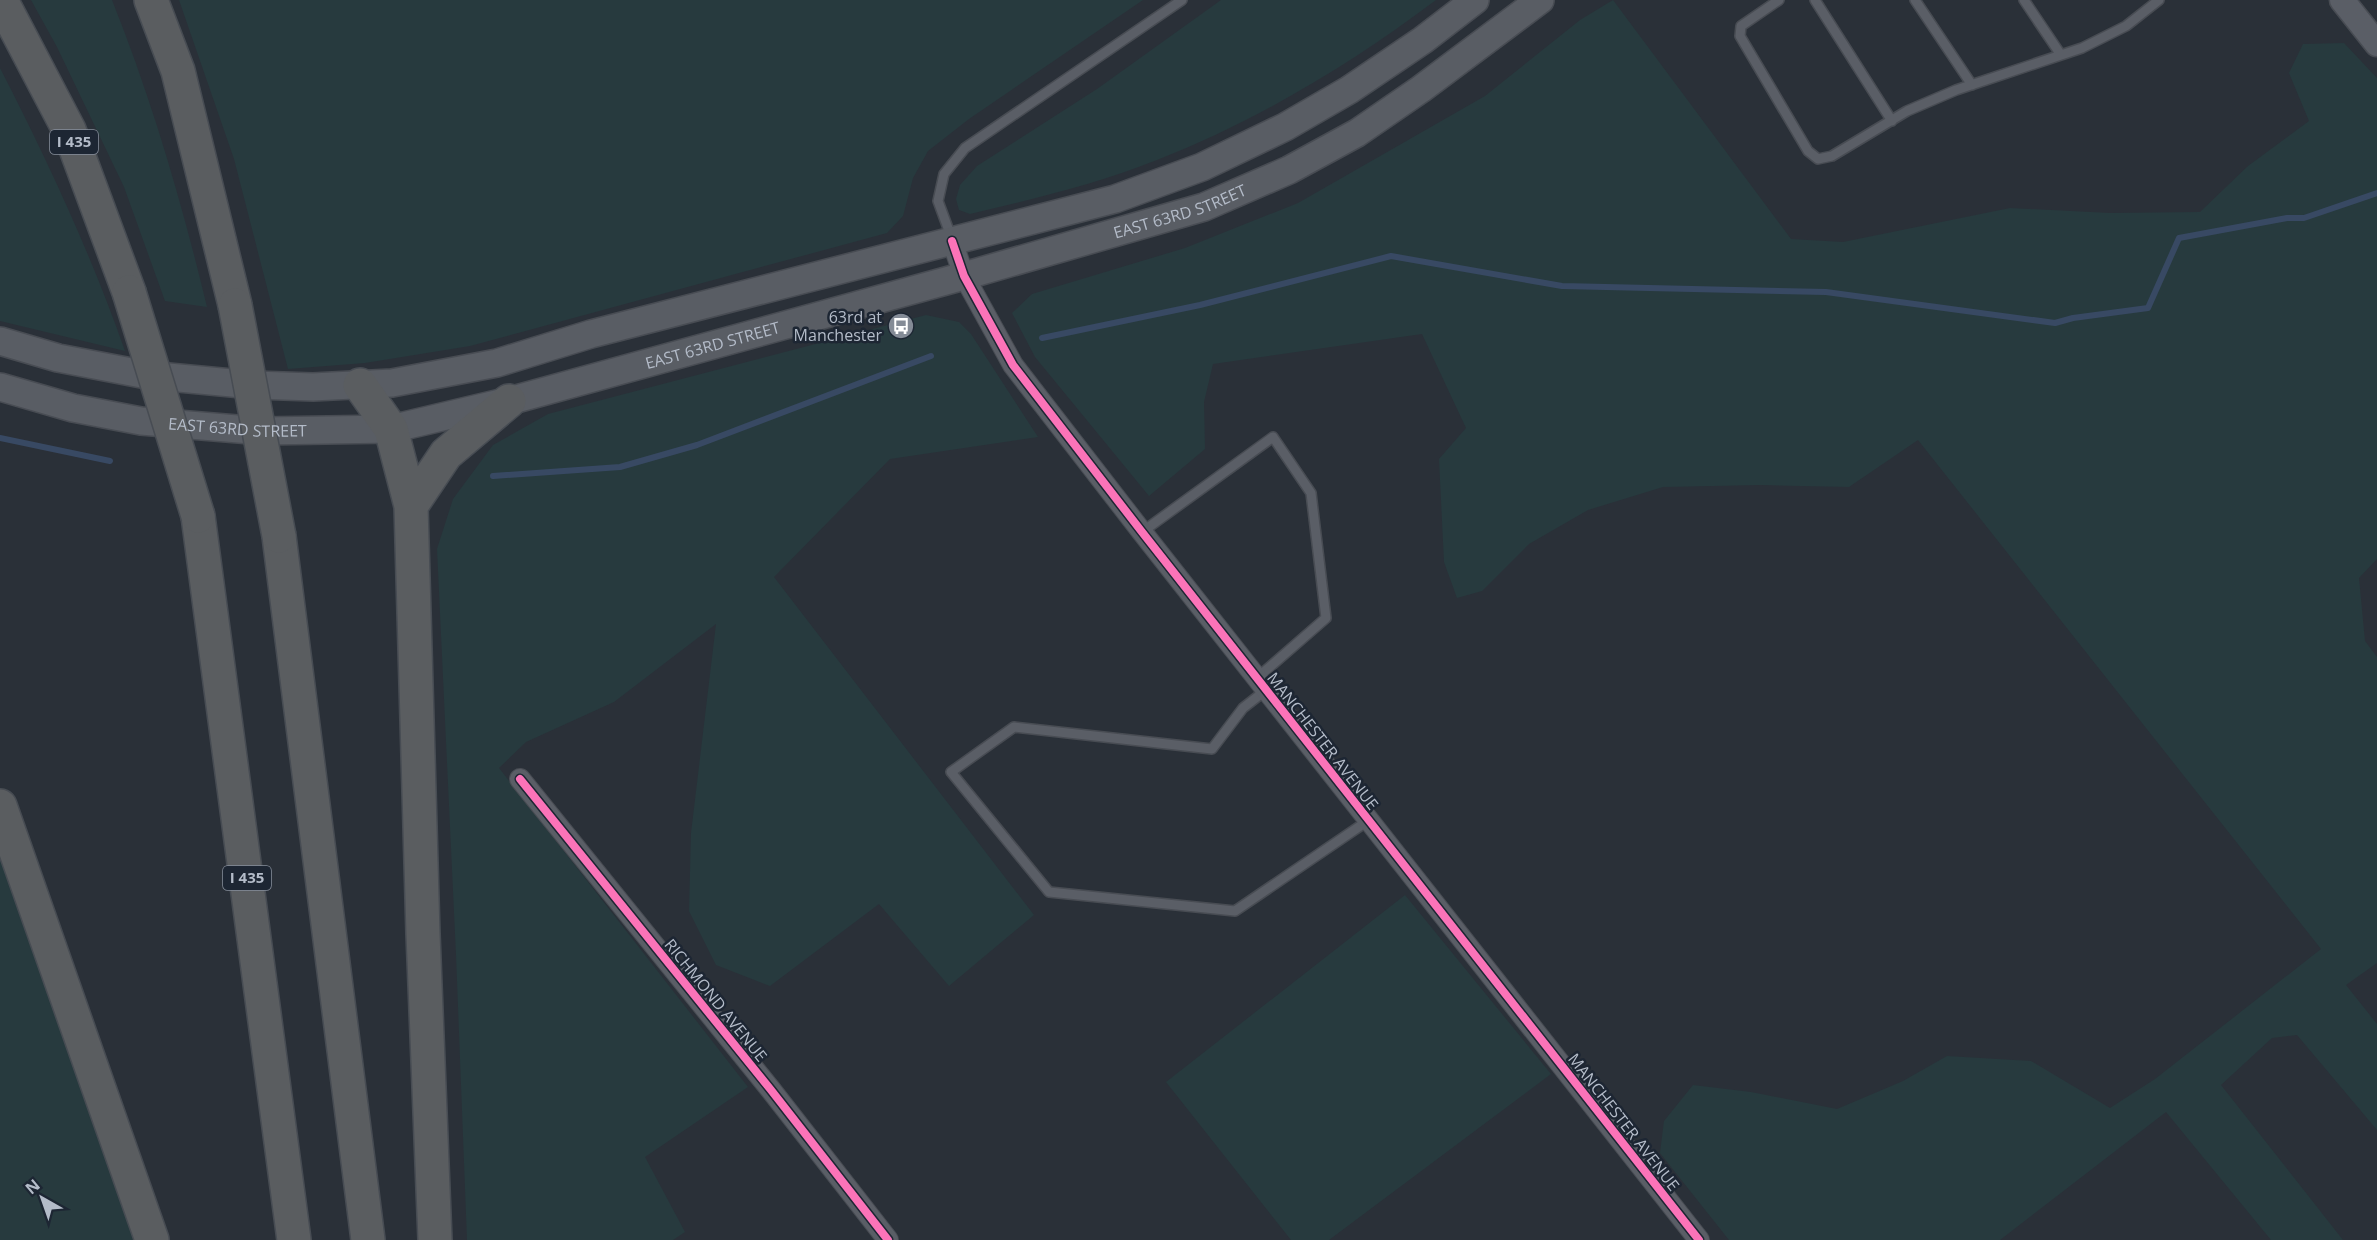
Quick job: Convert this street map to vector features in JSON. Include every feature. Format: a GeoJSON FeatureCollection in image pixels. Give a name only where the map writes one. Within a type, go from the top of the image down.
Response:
{"type":"FeatureCollection","features":[{"type":"Feature","properties":{"kind":"highway","name":"I 435"},"geometry":{"type":"LineString","coordinates":[[1,0],[69,130],[129,292],[198,516],[294,1240]]}},
{"type":"Feature","properties":{"kind":"highway"},"geometry":{"type":"LineString","coordinates":[[151,0],[178,70],[235,305],[279,536],[368,1240]]}},
{"type":"Feature","properties":{"kind":"highway"},"geometry":{"type":"LineString","coordinates":[[360,384],[392,429],[411,506],[423,934],[435,1240]]}},
{"type":"Feature","properties":{"kind":"highway"},"geometry":{"type":"LineString","coordinates":[[411,506],[446,454],[509,401]]}},
{"type":"Feature","properties":{"kind":"highway"},"geometry":{"type":"LineString","coordinates":[[0,806],[152,1240]]}},
{"type":"Feature","properties":{"kind":"main road","name":"EAST 63RD STREET"},"geometry":{"type":"LineString","coordinates":[[0,341],[58,358],[147,375],[253,385],[313,387],[392,383],[497,363],[591,334],[1115,199],[1202,167],[1285,127],[1349,90],[1423,40],[1474,0]]}},
{"type":"Feature","properties":{"kind":"main road","name":"EAST 63RD STREET"},"geometry":{"type":"LineString","coordinates":[[0,387],[73,408],[175,425],[262,431],[392,429],[509,401],[964,276],[1204,207],[1289,170],[1357,133],[1412,96],[1539,0]]}},
{"type":"Feature","properties":{"kind":"street"},"geometry":{"type":"LineString","coordinates":[[2342,0],[2377,44]]}},
{"type":"Feature","properties":{"kind":"street","name":"MANCHESTER AVENUE"},"geometry":{"type":"LineString","coordinates":[[952,241],[964,276],[1013,365],[1700,1240]]}},
{"type":"Feature","properties":{"kind":"street","name":"RICHMOND AVENUE"},"geometry":{"type":"LineString","coordinates":[[520,779],[771,1090],[888,1240]]}},
{"type":"Feature","properties":{"kind":"lane"},"geometry":{"type":"LineString","coordinates":[[952,241],[938,201],[944,174],[965,148],[1182,0]]}},
{"type":"Feature","properties":{"kind":"lane"},"geometry":{"type":"LineString","coordinates":[[1779,0],[1741,26],[1740,36],[1809,151],[1818,159],[1832,156],[1907,111],[1972,85],[2082,48],[2126,26],[2159,0]]}},
{"type":"Feature","properties":{"kind":"lane"},"geometry":{"type":"LineString","coordinates":[[1815,0],[1892,121]]}},
{"type":"Feature","properties":{"kind":"lane"},"geometry":{"type":"LineString","coordinates":[[1916,0],[1972,85]]}},
{"type":"Feature","properties":{"kind":"lane"},"geometry":{"type":"LineString","coordinates":[[2024,0],[2061,55]]}},
{"type":"Feature","properties":{"kind":"lane"},"geometry":{"type":"LineString","coordinates":[[1142,532],[1273,437],[1311,493],[1326,618],[1262,684],[1212,749],[1014,728],[951,772],[1049,892],[1235,911],[1369,820]]}},
{"type":"Feature","properties":{"kind":"green space"},"geometry":{"type":"Polygon","coordinates":[[[31,0],[112,0],[165,152],[207,307],[165,301],[124,187],[57,47],[31,0]]]}},
{"type":"Feature","properties":{"kind":"green space"},"geometry":{"type":"Polygon","coordinates":[[[179,0],[1143,0],[969,119],[928,151],[913,178],[903,216],[887,233],[470,346],[365,363],[288,369],[234,159],[179,0]]]}},
{"type":"Feature","properties":{"kind":"green space"},"geometry":{"type":"Polygon","coordinates":[[[1221,0],[1436,0],[1371,47],[1302,89],[1231,128],[1194,145],[1134,169],[1065,190],[970,214],[959,210],[956,199],[960,185],[977,166],[1097,89],[1221,0]]]}},
{"type":"Feature","properties":{"kind":"green space"},"geometry":{"type":"Polygon","coordinates":[[[1613,0],[1791,239],[1843,242],[2010,208],[2110,213],[2200,212],[2248,166],[2309,121],[2289,73],[2303,44],[2344,43],[2377,78],[2377,559],[2359,578],[2365,641],[2377,657],[2377,963],[2346,985],[2377,1024],[2377,1130],[2297,1035],[2272,1038],[2221,1085],[2343,1240],[2271,1240],[2166,1112],[2000,1240],[1729,1240],[1660,1153],[1664,1121],[1693,1085],[1751,1092],[1837,1109],[1903,1081],[1947,1056],[2031,1061],[2110,1108],[2155,1079],[2321,949],[1918,440],[1849,487],[1761,485],[1663,487],[1588,510],[1529,544],[1482,591],[1457,598],[1444,562],[1439,459],[1466,428],[1422,334],[1213,364],[1204,402],[1205,449],[1149,496],[1035,357],[1012,313],[1032,294],[1185,248],[1298,203],[1485,96],[1580,20],[1613,0]]]}},
{"type":"Feature","properties":{"kind":"green space"},"geometry":{"type":"Polygon","coordinates":[[[0,68],[67,207],[98,279],[125,351],[0,321],[0,68]]]}},
{"type":"Feature","properties":{"kind":"green space"},"geometry":{"type":"Polygon","coordinates":[[[926,315],[959,322],[971,334],[1038,437],[890,459],[774,577],[1034,915],[949,986],[879,904],[770,986],[716,965],[689,911],[691,833],[716,624],[614,702],[526,742],[499,768],[748,1087],[645,1157],[685,1232],[673,1240],[467,1240],[437,549],[453,499],[493,445],[548,414],[926,315]]]}},
{"type":"Feature","properties":{"kind":"green space"},"geometry":{"type":"Polygon","coordinates":[[[0,850],[137,1240],[0,1240],[0,850]]]}},
{"type":"Feature","properties":{"kind":"green space"},"geometry":{"type":"Polygon","coordinates":[[[1405,895],[1551,1074],[1329,1240],[1291,1240],[1166,1082],[1405,895]]]}},
{"type":"Feature","properties":{"kind":"waterway"},"geometry":{"type":"LineString","coordinates":[[1042,338],[1200,305],[1391,256],[1562,286],[1826,292],[2055,323],[2073,318],[2148,308],[2179,238],[2287,218],[2304,218],[2377,193]]}},
{"type":"Feature","properties":{"kind":"waterway"},"geometry":{"type":"LineString","coordinates":[[493,476],[620,467],[697,445],[931,356]]}},
{"type":"Feature","properties":{"kind":"waterway"},"geometry":{"type":"LineString","coordinates":[[0,438],[110,461]]}},
{"type":"Feature","properties":{"kind":"cycle path"},"geometry":{"type":"LineString","coordinates":[[952,241],[964,276],[1013,365],[1699,1240]]}},
{"type":"Feature","properties":{"kind":"cycle path"},"geometry":{"type":"LineString","coordinates":[[520,779],[771,1090],[888,1240]]}},
{"type":"Feature","properties":{"kind":"place","name":"63rd at Manchester"},"geometry":{"type":"Point","coordinates":[901,326]}}]}
